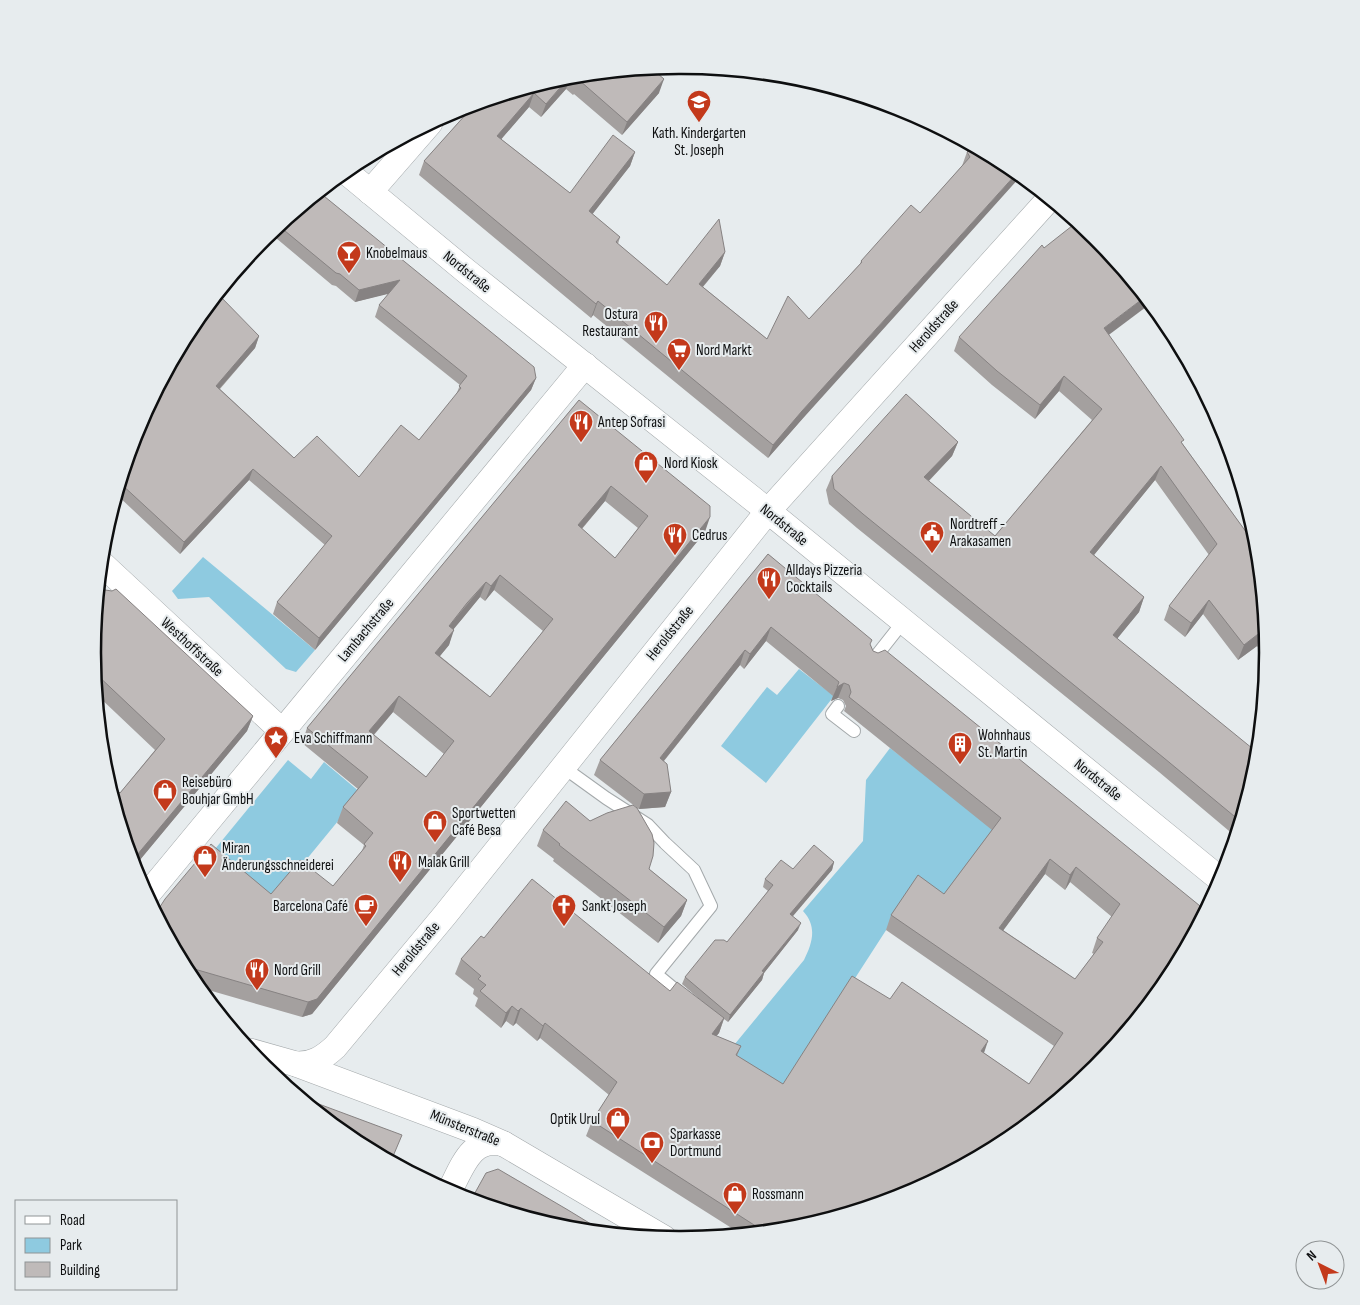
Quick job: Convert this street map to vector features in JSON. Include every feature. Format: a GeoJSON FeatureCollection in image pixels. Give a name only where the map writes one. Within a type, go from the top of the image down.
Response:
{"type":"FeatureCollection","features":[{"type":"Feature","properties":{"kind":"street"},"geometry":{"type":"LineString","coordinates":[[370,192],[419,136]]}},
{"type":"Feature","properties":{"kind":"street","name":"Nordstraße"},"geometry":{"type":"LineString","coordinates":[[351,176],[466,271],[768,511],[1215,874]]}},
{"type":"Feature","properties":{"kind":"street","name":"Heroldstraße"},"geometry":{"type":"LineString","coordinates":[[296,1064],[309,1064],[326,1056],[335,1047],[445,915],[768,511],[1045,203]]}},
{"type":"Feature","properties":{"kind":"street","name":"Lambachstraße"},"geometry":{"type":"LineString","coordinates":[[152,889],[585,365]]}},
{"type":"Feature","properties":{"kind":"street","name":"Westhoffstraße"},"geometry":{"type":"LineString","coordinates":[[107,571],[117,586],[282,731]]}},
{"type":"Feature","properties":{"kind":"street","name":"Münsterstraße"},"geometry":{"type":"LineString","coordinates":[[265,1055],[296,1064],[472,1130],[504,1144],[651,1230]]}},
{"type":"Feature","properties":{"kind":"street"},"geometry":{"type":"LineString","coordinates":[[455,1182],[475,1148],[485,1142],[494,1141],[504,1144]]}},
{"type":"Feature","properties":{"kind":"lane"},"geometry":{"type":"LineString","coordinates":[[873,660],[903,622]]}},
{"type":"Feature","properties":{"kind":"lane"},"geometry":{"type":"LineString","coordinates":[[838,706],[832,714],[854,731]]}},
{"type":"Feature","properties":{"kind":"lane"},"geometry":{"type":"LineString","coordinates":[[563,767],[648,825],[694,870],[711,906],[656,974],[698,1008]]}},
{"type":"Feature","properties":{"kind":"green space"},"geometry":{"type":"Polygon","coordinates":[[[203,557],[315,650],[296,672],[286,669],[209,597],[178,599],[172,591],[203,557]]]}},
{"type":"Feature","properties":{"kind":"green space"},"geometry":{"type":"Polygon","coordinates":[[[799,669],[834,696],[766,783],[721,746],[767,687],[777,695],[799,669]]]}},
{"type":"Feature","properties":{"kind":"green space"},"geometry":{"type":"Polygon","coordinates":[[[890,748],[997,831],[938,909],[912,890],[777,1099],[725,1056],[804,960],[810,947],[812,928],[803,911],[863,841],[866,780],[890,748]]]}},
{"type":"Feature","properties":{"kind":"green space"},"geometry":{"type":"Polygon","coordinates":[[[288,760],[311,779],[324,762],[361,793],[265,910],[206,860],[288,760]]]}},
{"type":"Feature","properties":{"kind":"building"},"geometry":{"type":"Polygon","coordinates":[[[642,75],[659,75],[664,79],[627,122],[582,83],[642,75]]]}},
{"type":"Feature","properties":{"kind":"building"},"geometry":{"type":"Polygon","coordinates":[[[561,86],[546,104],[534,93],[497,136],[570,193],[613,135],[635,152],[589,211],[620,237],[616,242],[667,285],[719,219],[725,252],[699,284],[767,339],[788,296],[809,319],[911,205],[920,213],[970,157],[967,152],[968,151],[1012,178],[773,445],[598,301],[596,304],[424,161],[465,116],[530,93],[561,86]]]}},
{"type":"Feature","properties":{"kind":"building"},"geometry":{"type":"Polygon","coordinates":[[[324,196],[534,367],[536,378],[319,638],[277,602],[332,536],[253,469],[184,542],[125,488],[145,431],[161,397],[179,363],[222,298],[259,336],[216,386],[294,458],[317,436],[359,477],[401,425],[419,440],[461,388],[459,386],[467,376],[379,305],[400,280],[359,290],[340,274],[336,273],[284,230],[324,196]]]}},
{"type":"Feature","properties":{"kind":"building"},"geometry":{"type":"Polygon","coordinates":[[[1072,226],[1115,271],[1139,300],[1104,328],[1184,440],[1181,442],[1246,532],[1254,577],[1259,634],[1244,645],[1209,600],[1191,623],[1169,606],[1217,544],[1161,466],[1090,552],[1144,597],[1113,635],[1251,747],[1235,817],[834,489],[832,476],[906,394],[958,442],[924,477],[995,536],[1102,409],[1064,376],[1040,405],[997,371],[959,337],[1042,245],[1044,248],[1072,226]]]}},
{"type":"Feature","properties":{"kind":"building"},"geometry":{"type":"Polygon","coordinates":[[[579,400],[710,506],[710,517],[317,999],[308,1002],[196,970],[160,906],[211,844],[271,894],[300,860],[333,886],[366,846],[364,844],[373,833],[343,807],[368,777],[307,728],[579,400]],[[611,486],[578,525],[615,558],[648,516],[611,486]],[[500,575],[491,586],[486,582],[467,603],[449,626],[454,630],[435,653],[490,697],[553,619],[500,575]],[[399,696],[369,731],[426,777],[454,741],[399,696]]]}},
{"type":"Feature","properties":{"kind":"building"},"geometry":{"type":"Polygon","coordinates":[[[768,554],[872,640],[870,644],[873,651],[878,653],[885,650],[1200,906],[1161,974],[1115,1034],[1062,1088],[1002,1134],[936,1172],[866,1201],[830,1212],[756,1226],[592,1121],[617,1082],[545,1023],[543,1026],[521,1008],[518,1011],[512,1006],[506,1013],[480,991],[486,985],[478,979],[481,976],[461,959],[481,936],[484,938],[532,879],[670,991],[677,982],[724,1018],[712,1034],[741,1046],[736,1055],[783,1084],[852,976],[890,999],[902,982],[988,1041],[981,1051],[1029,1084],[1063,1033],[891,915],[918,875],[944,894],[1001,818],[849,697],[851,692],[849,685],[844,683],[837,687],[839,682],[771,627],[750,654],[745,650],[660,758],[667,764],[671,792],[644,794],[600,760],[768,554]],[[1050,859],[999,928],[1075,979],[1103,942],[1097,938],[1120,904],[1076,867],[1070,875],[1050,859]]]}},
{"type":"Feature","properties":{"kind":"building"},"geometry":{"type":"Polygon","coordinates":[[[105,589],[112,591],[116,589],[253,716],[138,854],[119,792],[120,793],[165,739],[102,679],[102,615],[105,589]]]}},
{"type":"Feature","properties":{"kind":"building"},"geometry":{"type":"Polygon","coordinates":[[[566,801],[590,821],[607,813],[633,805],[637,808],[652,834],[654,843],[649,869],[687,900],[664,927],[559,845],[543,830],[566,801]]]}},
{"type":"Feature","properties":{"kind":"building"},"geometry":{"type":"Polygon","coordinates":[[[814,845],[834,862],[790,914],[801,923],[762,971],[764,972],[730,1015],[685,977],[715,940],[727,942],[773,885],[765,879],[781,860],[793,869],[814,845]]]}},
{"type":"Feature","properties":{"kind":"building"},"geometry":{"type":"Polygon","coordinates":[[[317,1103],[402,1135],[393,1155],[358,1134],[317,1103]]]}},
{"type":"Feature","properties":{"kind":"building"},"geometry":{"type":"Polygon","coordinates":[[[498,1169],[591,1224],[530,1212],[475,1193],[486,1173],[498,1169]]]}},
{"type":"Feature","properties":{"kind":"place","name":"Kath. Kindergarten St. Joseph"},"geometry":{"type":"Point","coordinates":[699,123]}},
{"type":"Feature","properties":{"kind":"place","name":"Knobelmaus"},"geometry":{"type":"Point","coordinates":[349,274]}},
{"type":"Feature","properties":{"kind":"place","name":"Ostura Restaurant"},"geometry":{"type":"Point","coordinates":[656,344]}},
{"type":"Feature","properties":{"kind":"place","name":"Nord Markt"},"geometry":{"type":"Point","coordinates":[679,371]}},
{"type":"Feature","properties":{"kind":"place","name":"Antep Sofrasi"},"geometry":{"type":"Point","coordinates":[581,443]}},
{"type":"Feature","properties":{"kind":"place","name":"Nord Kiosk"},"geometry":{"type":"Point","coordinates":[646,484]}},
{"type":"Feature","properties":{"kind":"place","name":"Nordtreff - Arakasamen"},"geometry":{"type":"Point","coordinates":[932,554]}},
{"type":"Feature","properties":{"kind":"place","name":"Cedrus"},"geometry":{"type":"Point","coordinates":[675,556]}},
{"type":"Feature","properties":{"kind":"place","name":"Alldays Pizzeria Cocktails"},"geometry":{"type":"Point","coordinates":[769,600]}},
{"type":"Feature","properties":{"kind":"place","name":"Eva Schiffmann"},"geometry":{"type":"Point","coordinates":[276,759]}},
{"type":"Feature","properties":{"kind":"place","name":"Wohnhaus St. Martin"},"geometry":{"type":"Point","coordinates":[960,765]}},
{"type":"Feature","properties":{"kind":"place","name":"Reisebüro Bouhjar GmbH"},"geometry":{"type":"Point","coordinates":[165,812]}},
{"type":"Feature","properties":{"kind":"place","name":"Sportwetten Café Besa"},"geometry":{"type":"Point","coordinates":[435,843]}},
{"type":"Feature","properties":{"kind":"place","name":"Miran Änderungsschneiderei"},"geometry":{"type":"Point","coordinates":[205,878]}},
{"type":"Feature","properties":{"kind":"place","name":"Malak Grill"},"geometry":{"type":"Point","coordinates":[400,883]}},
{"type":"Feature","properties":{"kind":"place","name":"Barcelona Café"},"geometry":{"type":"Point","coordinates":[366,927]}},
{"type":"Feature","properties":{"kind":"place","name":"Sankt Joseph"},"geometry":{"type":"Point","coordinates":[564,927]}},
{"type":"Feature","properties":{"kind":"place","name":"Nord Grill"},"geometry":{"type":"Point","coordinates":[257,991]}},
{"type":"Feature","properties":{"kind":"place","name":"Optik Urul"},"geometry":{"type":"Point","coordinates":[618,1140]}},
{"type":"Feature","properties":{"kind":"place","name":"Sparkasse Dortmund"},"geometry":{"type":"Point","coordinates":[652,1164]}},
{"type":"Feature","properties":{"kind":"place","name":"Rossmann"},"geometry":{"type":"Point","coordinates":[735,1215]}}]}
